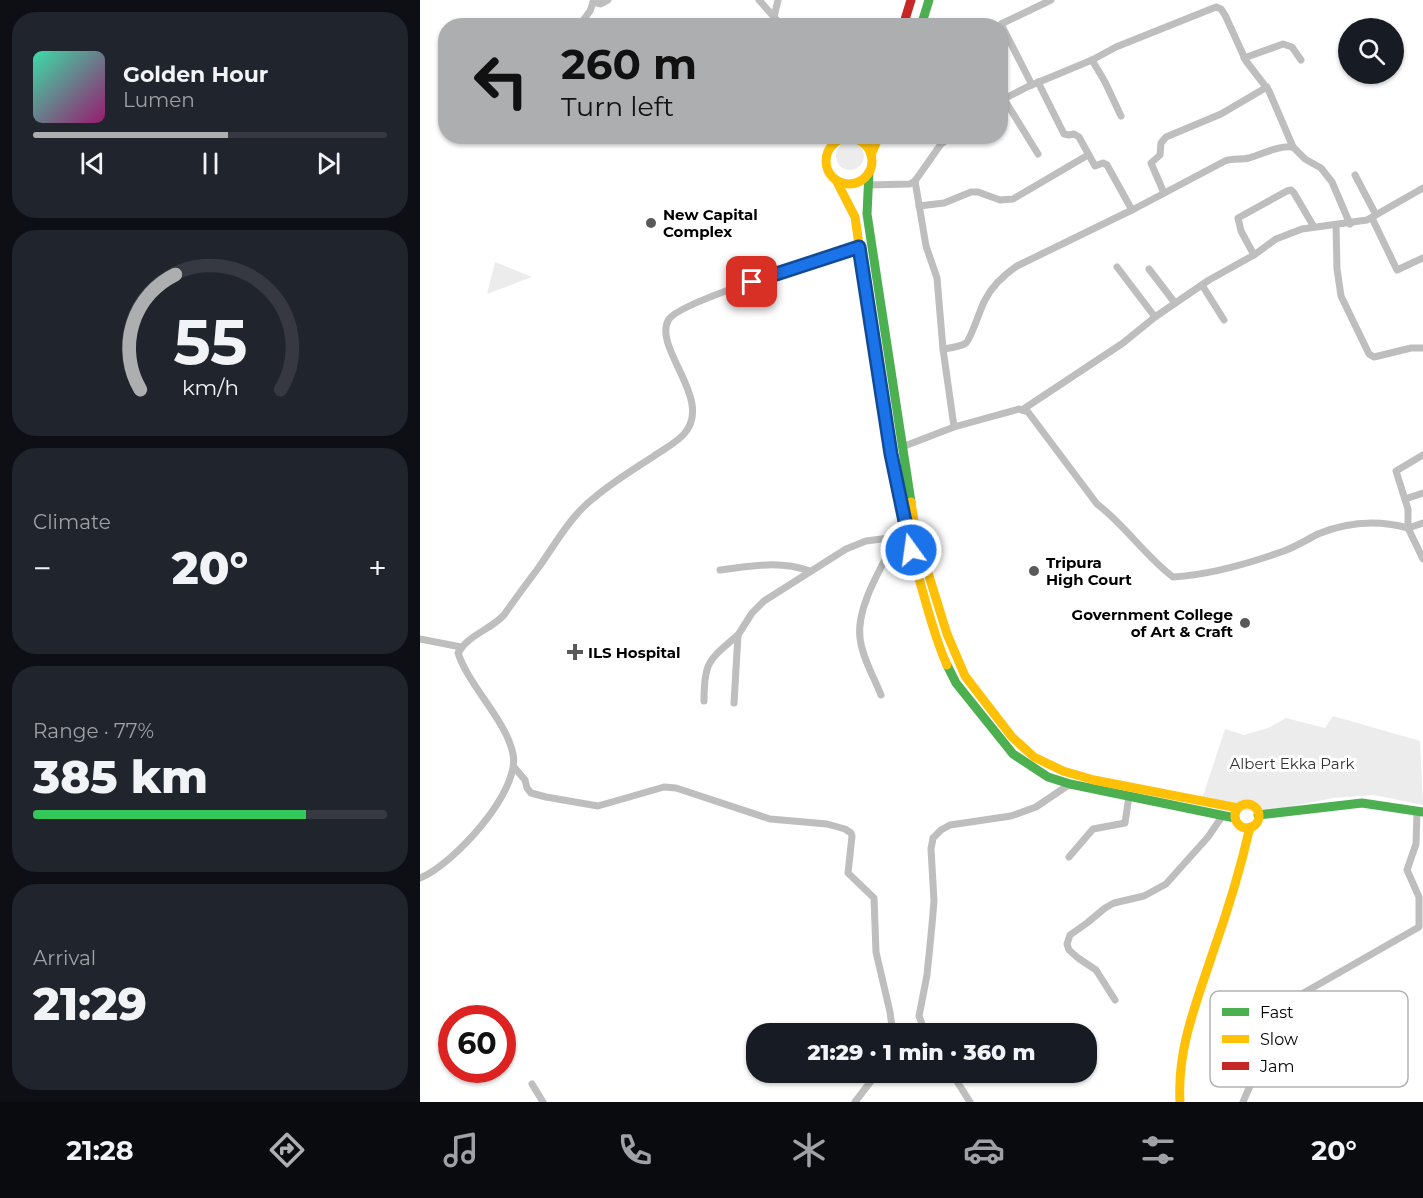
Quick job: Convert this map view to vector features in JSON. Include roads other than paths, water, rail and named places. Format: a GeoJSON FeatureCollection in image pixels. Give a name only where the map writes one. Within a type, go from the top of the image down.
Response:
{"type":"FeatureCollection","features":[{"type":"Feature","properties":{"kind":"main road"},"geometry":{"type":"LineString","coordinates":[[905,18],[911,0]]}},
{"type":"Feature","properties":{"kind":"main road"},"geometry":{"type":"LineString","coordinates":[[923,18],[929,0]]}},
{"type":"Feature","properties":{"kind":"main road"},"geometry":{"type":"LineString","coordinates":[[833,144],[826,156],[828,171],[837,182],[855,217],[902,536],[945,660],[956,683],[1013,754],[1048,777],[1223,815],[1235,818],[1239,824],[1250,827]]}},
{"type":"Feature","properties":{"kind":"main road"},"geometry":{"type":"LineString","coordinates":[[863,144],[868,148],[872,161],[869,172],[867,213],[916,534],[946,634],[965,676],[989,709],[1034,757],[1064,771],[1094,780],[1238,808],[1245,804],[1252,805],[1258,815],[1257,821],[1250,827],[1242,867],[1181,1046],[1178,1081],[1180,1102]]}},
{"type":"Feature","properties":{"kind":"main road"},"geometry":{"type":"LineString","coordinates":[[871,155],[876,144]]}},
{"type":"Feature","properties":{"kind":"main road"},"geometry":{"type":"LineString","coordinates":[[837,182],[852,184],[865,178],[869,172]]}},
{"type":"Feature","properties":{"kind":"main road"},"geometry":{"type":"LineString","coordinates":[[1258,815],[1362,803],[1420,812]]}},
{"type":"Feature","properties":{"kind":"main road"},"geometry":{"type":"LineString","coordinates":[[1235,818],[1238,808]]}},
{"type":"Feature","properties":{"kind":"street"},"geometry":{"type":"LineString","coordinates":[[585,18],[593,1],[600,4],[608,0]]}},
{"type":"Feature","properties":{"kind":"street"},"geometry":{"type":"LineString","coordinates":[[759,0],[774,17]]}},
{"type":"Feature","properties":{"kind":"street"},"geometry":{"type":"LineString","coordinates":[[774,17],[778,0]]}},
{"type":"Feature","properties":{"kind":"street"},"geometry":{"type":"LineString","coordinates":[[1008,21],[1051,0]]}},
{"type":"Feature","properties":{"kind":"street"},"geometry":{"type":"LineString","coordinates":[[1008,97],[1035,83],[1092,60],[1116,46],[1216,7],[1221,9],[1225,15],[1244,58],[1267,87],[1293,147],[1305,159],[1322,168],[1332,183],[1350,224]]}},
{"type":"Feature","properties":{"kind":"street"},"geometry":{"type":"LineString","coordinates":[[1008,36],[1064,134],[1074,134],[1079,137],[1095,166],[1103,163],[1107,165],[1132,210]]}},
{"type":"Feature","properties":{"kind":"street"},"geometry":{"type":"LineString","coordinates":[[1244,58],[1283,44],[1292,46],[1301,60]]}},
{"type":"Feature","properties":{"kind":"street"},"geometry":{"type":"LineString","coordinates":[[1092,60],[1120,116]]}},
{"type":"Feature","properties":{"kind":"street"},"geometry":{"type":"LineString","coordinates":[[1164,193],[1151,163],[1160,155],[1161,143],[1166,137],[1221,114],[1267,87]]}},
{"type":"Feature","properties":{"kind":"street"},"geometry":{"type":"LineString","coordinates":[[1008,109],[1038,154]]}},
{"type":"Feature","properties":{"kind":"street"},"geometry":{"type":"LineString","coordinates":[[868,185],[910,184],[915,181],[941,144]]}},
{"type":"Feature","properties":{"kind":"street"},"geometry":{"type":"LineString","coordinates":[[943,349],[966,343],[971,337],[985,298],[1003,276],[1017,266],[1132,210],[1225,161],[1235,158],[1246,159],[1285,147],[1293,147]]}},
{"type":"Feature","properties":{"kind":"street"},"geometry":{"type":"LineString","coordinates":[[919,206],[944,203],[971,192],[978,192],[1000,200],[1013,199],[1088,156]]}},
{"type":"Feature","properties":{"kind":"street"},"geometry":{"type":"LineString","coordinates":[[1355,175],[1397,270],[1423,258]]}},
{"type":"Feature","properties":{"kind":"street"},"geometry":{"type":"LineString","coordinates":[[915,181],[926,246],[937,278],[943,349],[954,427]]}},
{"type":"Feature","properties":{"kind":"street"},"geometry":{"type":"LineString","coordinates":[[1022,410],[1123,343],[1175,303],[1276,240],[1302,229],[1350,224],[1374,217],[1423,188]]}},
{"type":"Feature","properties":{"kind":"street"},"geometry":{"type":"LineString","coordinates":[[1254,255],[1241,231],[1238,218],[1287,191],[1292,190],[1314,227]]}},
{"type":"Feature","properties":{"kind":"street"},"geometry":{"type":"LineString","coordinates":[[1336,225],[1337,269],[1341,296],[1369,354],[1374,357],[1411,348],[1423,348]]}},
{"type":"Feature","properties":{"kind":"street"},"geometry":{"type":"LineString","coordinates":[[420,878],[448,861],[478,830],[497,806],[514,767],[513,753],[503,730],[463,667],[458,653],[461,647],[471,638],[498,622],[578,512],[616,480],[675,442],[691,423],[692,400],[670,349],[666,329],[668,320],[675,312],[709,297],[859,247]]}},
{"type":"Feature","properties":{"kind":"street"},"geometry":{"type":"LineString","coordinates":[[1117,267],[1155,317]]}},
{"type":"Feature","properties":{"kind":"street"},"geometry":{"type":"LineString","coordinates":[[1149,269],[1175,303]]}},
{"type":"Feature","properties":{"kind":"street"},"geometry":{"type":"LineString","coordinates":[[1202,285],[1224,320]]}},
{"type":"Feature","properties":{"kind":"street"},"geometry":{"type":"LineString","coordinates":[[902,447],[954,427],[1019,409],[1028,412],[1097,504],[1110,514],[1155,563],[1173,577],[1213,571],[1282,552],[1320,533],[1343,526],[1382,523],[1408,528],[1423,523]]}},
{"type":"Feature","properties":{"kind":"street"},"geometry":{"type":"LineString","coordinates":[[1423,455],[1396,471],[1409,515],[1408,528],[1423,558]]}},
{"type":"Feature","properties":{"kind":"street"},"geometry":{"type":"LineString","coordinates":[[1405,499],[1423,493]]}},
{"type":"Feature","properties":{"kind":"street"},"geometry":{"type":"LineString","coordinates":[[704,701],[704,674],[707,666],[738,634],[752,613],[764,601],[846,549],[866,541],[902,536]]}},
{"type":"Feature","properties":{"kind":"street"},"geometry":{"type":"LineString","coordinates":[[881,695],[862,649],[859,636],[860,625],[870,591],[902,536]]}},
{"type":"Feature","properties":{"kind":"street"},"geometry":{"type":"LineString","coordinates":[[720,570],[780,563],[810,571]]}},
{"type":"Feature","properties":{"kind":"street"},"geometry":{"type":"LineString","coordinates":[[734,703],[738,634]]}},
{"type":"Feature","properties":{"kind":"street"},"geometry":{"type":"LineString","coordinates":[[420,639],[461,647]]}},
{"type":"Feature","properties":{"kind":"street"},"geometry":{"type":"LineString","coordinates":[[514,767],[525,780],[531,793],[546,797],[598,806],[670,787],[770,819],[827,824],[851,833],[848,873],[874,898],[876,952],[892,1023]]}},
{"type":"Feature","properties":{"kind":"street"},"geometry":{"type":"LineString","coordinates":[[922,1023],[919,1016],[927,975],[934,900],[931,849],[933,838],[950,825],[1011,816],[1036,807],[1070,783]]}},
{"type":"Feature","properties":{"kind":"street"},"geometry":{"type":"LineString","coordinates":[[1070,857],[1093,829],[1125,823],[1129,796]]}},
{"type":"Feature","properties":{"kind":"street"},"geometry":{"type":"LineString","coordinates":[[1307,991],[1419,927],[1419,897],[1407,870],[1416,844],[1420,812]]}},
{"type":"Feature","properties":{"kind":"street"},"geometry":{"type":"LineString","coordinates":[[1115,1000],[1096,970],[1069,950],[1067,944],[1070,935],[1104,908],[1114,903],[1144,896],[1166,884],[1208,837],[1223,815]]}},
{"type":"Feature","properties":{"kind":"street"},"geometry":{"type":"LineString","coordinates":[[855,1102],[870,1083]]}},
{"type":"Feature","properties":{"kind":"street"},"geometry":{"type":"LineString","coordinates":[[958,1083],[970,1102]]}},
{"type":"Feature","properties":{"kind":"street"},"geometry":{"type":"LineString","coordinates":[[532,1084],[543,1102]]}},
{"type":"Feature","properties":{"kind":"street"},"geometry":{"type":"LineString","coordinates":[[1243,1102],[1250,1087]]}},
{"type":"Feature","properties":{"kind":"place","name":"New Capital Complex"},"geometry":{"type":"Point","coordinates":[651,223]}},
{"type":"Feature","properties":{"kind":"place","name":"Tripura High Court"},"geometry":{"type":"Point","coordinates":[1034,571]}},
{"type":"Feature","properties":{"kind":"place","name":"Government College of Art & Craft"},"geometry":{"type":"Point","coordinates":[1245,623]}},
{"type":"Feature","properties":{"kind":"place","name":"ILS Hospital"},"geometry":{"type":"Point","coordinates":[575,652]}},
{"type":"Feature","properties":{"kind":"park label","name":"Albert Ekka Park"},"geometry":{"type":"Point","coordinates":[1292,763]}}]}
